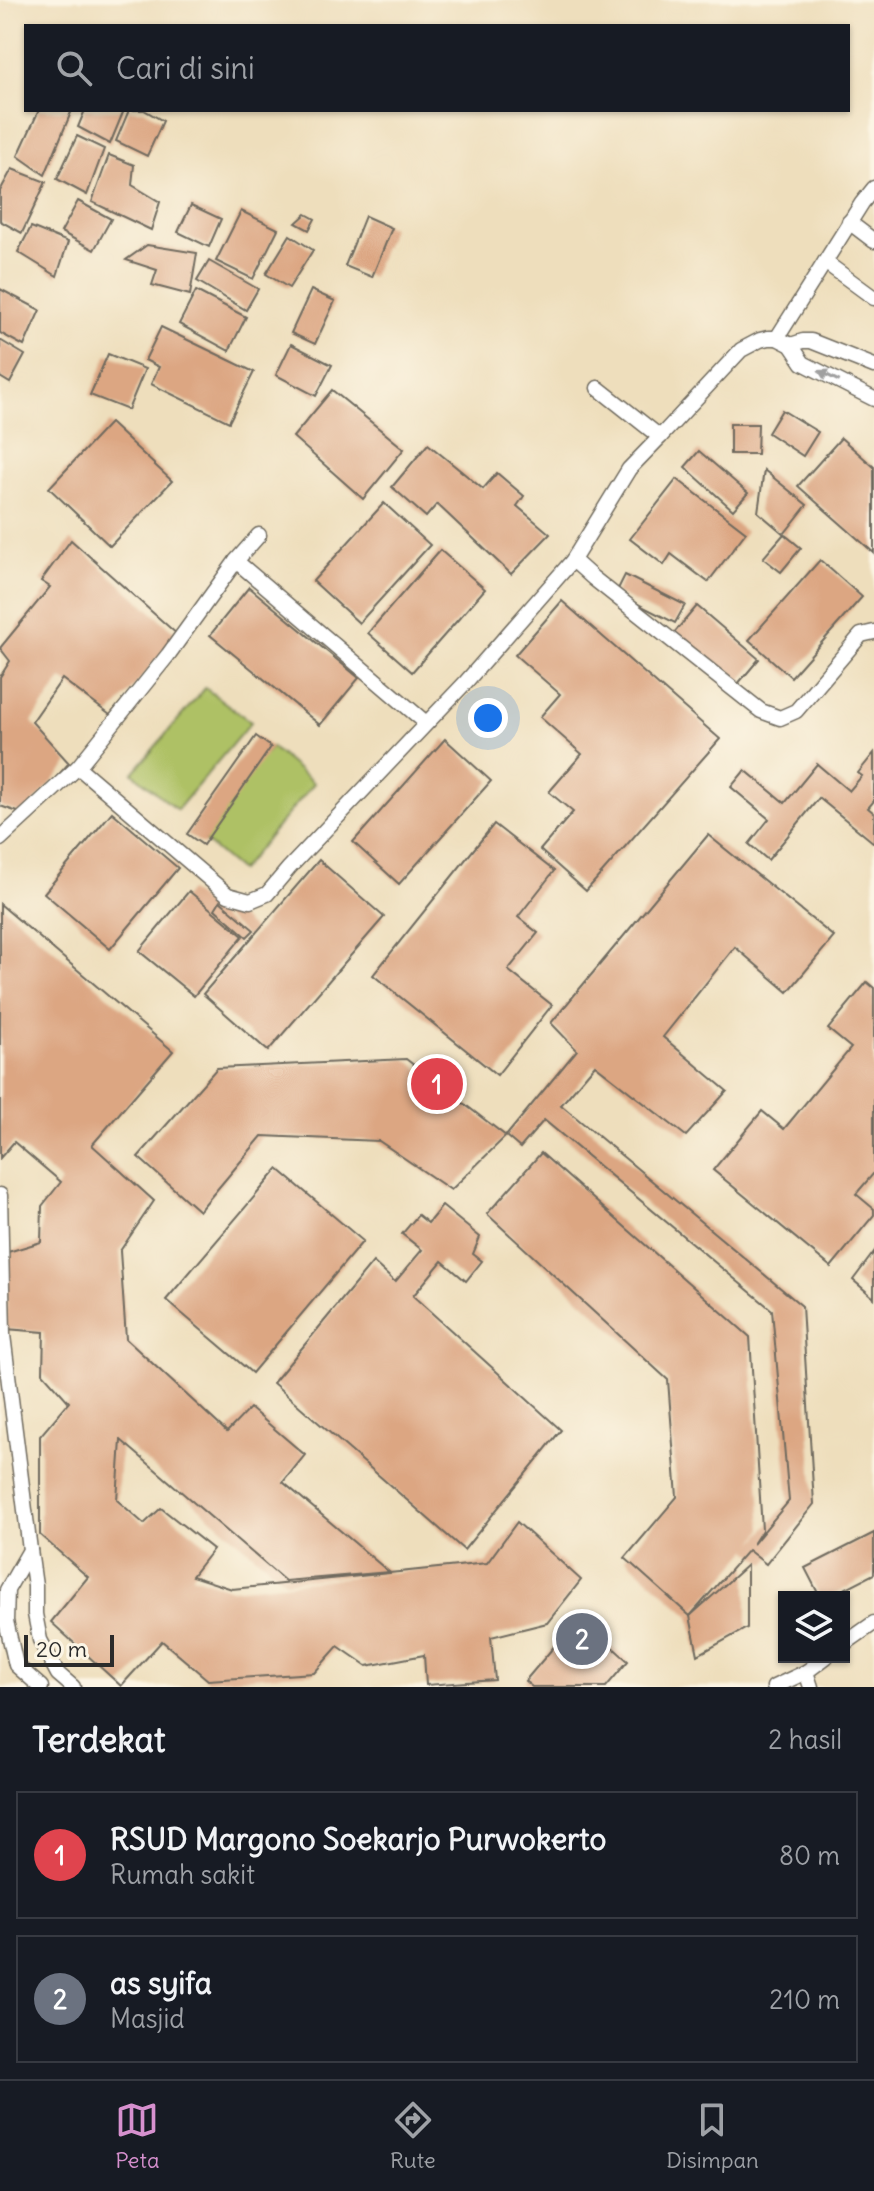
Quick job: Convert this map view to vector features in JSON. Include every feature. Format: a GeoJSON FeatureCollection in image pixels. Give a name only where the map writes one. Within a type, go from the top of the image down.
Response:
{"type":"FeatureCollection","features":[{"type":"Feature","properties":{"kind":"lane"},"geometry":{"type":"LineString","coordinates":[[784,342],[825,262],[874,188]]}},
{"type":"Feature","properties":{"kind":"lane"},"geometry":{"type":"LineString","coordinates":[[849,222],[874,241]]}},
{"type":"Feature","properties":{"kind":"lane"},"geometry":{"type":"LineString","coordinates":[[825,262],[874,298]]}},
{"type":"Feature","properties":{"kind":"lane"},"geometry":{"type":"LineString","coordinates":[[78,767],[228,895],[250,901],[267,894],[465,683],[573,560],[629,469],[741,350],[760,340],[811,341],[874,366]]}},
{"type":"Feature","properties":{"kind":"lane"},"geometry":{"type":"LineString","coordinates":[[784,342],[803,363],[874,399]]}},
{"type":"Feature","properties":{"kind":"lane"},"geometry":{"type":"LineString","coordinates":[[598,388],[660,437]]}},
{"type":"Feature","properties":{"kind":"lane"},"geometry":{"type":"LineString","coordinates":[[0,839],[78,767],[259,535]]}},
{"type":"Feature","properties":{"kind":"lane"},"geometry":{"type":"LineString","coordinates":[[573,560],[761,711],[780,718],[796,711],[861,635],[874,632]]}},
{"type":"Feature","properties":{"kind":"lane"},"geometry":{"type":"LineString","coordinates":[[236,561],[426,723]]}},
{"type":"Feature","properties":{"kind":"lane"},"geometry":{"type":"LineString","coordinates":[[0,1195],[3,1335],[36,1589],[35,1614],[40,1640],[58,1674],[73,1687]]}},
{"type":"Feature","properties":{"kind":"lane"},"geometry":{"type":"LineString","coordinates":[[30,1550],[3,1590],[16,1665],[41,1687]]}},
{"type":"Feature","properties":{"kind":"lane"},"geometry":{"type":"LineString","coordinates":[[3,1590],[36,1589]]}},
{"type":"Feature","properties":{"kind":"lane"},"geometry":{"type":"LineString","coordinates":[[850,1640],[874,1623]]}},
{"type":"Feature","properties":{"kind":"lane"},"geometry":{"type":"LineString","coordinates":[[774,1687],[818,1663]]}},
{"type":"Feature","properties":{"kind":"lane"},"geometry":{"type":"LineString","coordinates":[[806,1672],[811,1687]]}},
{"type":"Feature","properties":{"kind":"green space"},"geometry":{"type":"Polygon","coordinates":[[[205,688],[251,722],[177,810],[133,773],[205,688]]]}},
{"type":"Feature","properties":{"kind":"green space"},"geometry":{"type":"Polygon","coordinates":[[[271,747],[314,783],[240,871],[196,834],[271,747]]]}},
{"type":"Feature","properties":{"kind":"building"},"geometry":{"type":"Polygon","coordinates":[[[38,112],[71,112],[45,175],[18,156],[38,112]]]}},
{"type":"Feature","properties":{"kind":"building"},"geometry":{"type":"Polygon","coordinates":[[[84,112],[123,112],[110,144],[78,127],[84,112]]]}},
{"type":"Feature","properties":{"kind":"building"},"geometry":{"type":"Polygon","coordinates":[[[128,112],[147,112],[163,121],[147,156],[116,141],[128,112]]]}},
{"type":"Feature","properties":{"kind":"building"},"geometry":{"type":"Polygon","coordinates":[[[77,136],[104,149],[87,195],[57,179],[77,136]]]}},
{"type":"Feature","properties":{"kind":"building"},"geometry":{"type":"Polygon","coordinates":[[[109,155],[134,165],[132,185],[160,202],[151,230],[92,202],[109,155]]]}},
{"type":"Feature","properties":{"kind":"building"},"geometry":{"type":"Polygon","coordinates":[[[12,169],[46,182],[22,233],[0,221],[0,191],[12,169]]]}},
{"type":"Feature","properties":{"kind":"building"},"geometry":{"type":"Polygon","coordinates":[[[78,201],[111,219],[94,250],[61,232],[78,201]]]}},
{"type":"Feature","properties":{"kind":"building"},"geometry":{"type":"Polygon","coordinates":[[[191,205],[221,219],[209,247],[178,232],[191,205]]]}},
{"type":"Feature","properties":{"kind":"building"},"geometry":{"type":"Polygon","coordinates":[[[241,211],[278,229],[253,279],[216,261],[241,211]]]}},
{"type":"Feature","properties":{"kind":"building"},"geometry":{"type":"Polygon","coordinates":[[[306,214],[315,219],[309,230],[296,223],[306,214]]]}},
{"type":"Feature","properties":{"kind":"building"},"geometry":{"type":"Polygon","coordinates":[[[365,216],[392,228],[372,277],[345,266],[365,216]]]}},
{"type":"Feature","properties":{"kind":"building"},"geometry":{"type":"Polygon","coordinates":[[[31,227],[68,242],[57,276],[18,252],[31,227]]]}},
{"type":"Feature","properties":{"kind":"building"},"geometry":{"type":"Polygon","coordinates":[[[290,235],[313,250],[289,288],[266,274],[290,235]]]}},
{"type":"Feature","properties":{"kind":"building"},"geometry":{"type":"Polygon","coordinates":[[[147,245],[197,253],[190,295],[152,285],[157,270],[126,260],[147,245]]]}},
{"type":"Feature","properties":{"kind":"building"},"geometry":{"type":"Polygon","coordinates":[[[209,261],[258,289],[246,310],[197,281],[209,261]]]}},
{"type":"Feature","properties":{"kind":"building"},"geometry":{"type":"Polygon","coordinates":[[[0,289],[40,310],[24,346],[0,333],[0,289]]]}},
{"type":"Feature","properties":{"kind":"building"},"geometry":{"type":"Polygon","coordinates":[[[311,290],[335,301],[315,344],[291,333],[311,290]]]}},
{"type":"Feature","properties":{"kind":"building"},"geometry":{"type":"Polygon","coordinates":[[[196,291],[246,317],[229,351],[179,324],[196,291]]]}},
{"type":"Feature","properties":{"kind":"building"},"geometry":{"type":"Polygon","coordinates":[[[161,327],[254,372],[229,422],[151,384],[159,367],[145,360],[161,327]]]}},
{"type":"Feature","properties":{"kind":"building"},"geometry":{"type":"Polygon","coordinates":[[[0,340],[25,355],[10,383],[0,377],[0,340]]]}},
{"type":"Feature","properties":{"kind":"building"},"geometry":{"type":"Polygon","coordinates":[[[291,344],[332,365],[316,396],[276,375],[291,344]]]}},
{"type":"Feature","properties":{"kind":"building"},"geometry":{"type":"Polygon","coordinates":[[[108,354],[145,369],[128,410],[90,395],[108,354]]]}},
{"type":"Feature","properties":{"kind":"building"},"geometry":{"type":"Polygon","coordinates":[[[332,390],[404,449],[363,499],[293,437],[332,390]]]}},
{"type":"Feature","properties":{"kind":"building"},"geometry":{"type":"Polygon","coordinates":[[[782,410],[818,432],[803,456],[768,433],[782,410]]]}},
{"type":"Feature","properties":{"kind":"building"},"geometry":{"type":"Polygon","coordinates":[[[110,423],[172,481],[110,546],[49,488],[110,423]]]}},
{"type":"Feature","properties":{"kind":"building"},"geometry":{"type":"Polygon","coordinates":[[[730,424],[758,424],[757,454],[730,454],[730,424]]]}},
{"type":"Feature","properties":{"kind":"building"},"geometry":{"type":"Polygon","coordinates":[[[841,438],[874,467],[874,553],[798,486],[841,438]]]}},
{"type":"Feature","properties":{"kind":"building"},"geometry":{"type":"Polygon","coordinates":[[[428,444],[483,489],[497,473],[524,496],[517,506],[550,534],[511,574],[437,504],[426,517],[392,487],[428,444]]]}},
{"type":"Feature","properties":{"kind":"building"},"geometry":{"type":"Polygon","coordinates":[[[699,451],[748,493],[733,510],[685,467],[699,451]]]}},
{"type":"Feature","properties":{"kind":"building"},"geometry":{"type":"Polygon","coordinates":[[[764,470],[807,505],[784,534],[758,512],[764,470]]]}},
{"type":"Feature","properties":{"kind":"building"},"geometry":{"type":"Polygon","coordinates":[[[677,479],[746,532],[708,582],[671,554],[664,565],[630,539],[677,479]]]}},
{"type":"Feature","properties":{"kind":"building"},"geometry":{"type":"Polygon","coordinates":[[[384,503],[430,545],[359,623],[313,581],[384,503]]]}},
{"type":"Feature","properties":{"kind":"building"},"geometry":{"type":"Polygon","coordinates":[[[784,534],[801,548],[781,572],[763,558],[784,534]]]}},
{"type":"Feature","properties":{"kind":"building"},"geometry":{"type":"Polygon","coordinates":[[[71,540],[178,635],[110,715],[62,679],[32,722],[69,763],[24,814],[0,806],[0,677],[10,661],[0,648],[50,587],[41,581],[71,540]]]}},
{"type":"Feature","properties":{"kind":"building"},"geometry":{"type":"Polygon","coordinates":[[[440,550],[485,589],[412,672],[368,633],[440,550]]]}},
{"type":"Feature","properties":{"kind":"building"},"geometry":{"type":"Polygon","coordinates":[[[820,560],[862,597],[791,677],[749,640],[820,560]]]}},
{"type":"Feature","properties":{"kind":"building"},"geometry":{"type":"Polygon","coordinates":[[[625,575],[685,605],[675,623],[616,593],[625,575]]]}},
{"type":"Feature","properties":{"kind":"building"},"geometry":{"type":"Polygon","coordinates":[[[249,587],[359,678],[320,725],[210,635],[249,587]]]}},
{"type":"Feature","properties":{"kind":"building"},"geometry":{"type":"Polygon","coordinates":[[[562,601],[720,739],[586,891],[540,850],[573,812],[549,792],[582,754],[540,717],[560,694],[515,655],[562,601]]]}},
{"type":"Feature","properties":{"kind":"building"},"geometry":{"type":"Polygon","coordinates":[[[697,606],[759,659],[737,685],[674,633],[697,606]]]}},
{"type":"Feature","properties":{"kind":"building"},"geometry":{"type":"Polygon","coordinates":[[[256,736],[271,747],[203,845],[187,834],[256,736]]]}},
{"type":"Feature","properties":{"kind":"building"},"geometry":{"type":"Polygon","coordinates":[[[445,739],[491,781],[399,884],[353,842],[445,739]]]}},
{"type":"Feature","properties":{"kind":"building"},"geometry":{"type":"Polygon","coordinates":[[[874,753],[874,801],[868,808],[874,813],[874,843],[819,798],[768,860],[749,844],[769,819],[731,787],[745,770],[785,803],[817,764],[849,791],[862,776],[858,773],[874,753]]]}},
{"type":"Feature","properties":{"kind":"building"},"geometry":{"type":"Polygon","coordinates":[[[112,812],[178,868],[110,949],[44,893],[112,812]]]}},
{"type":"Feature","properties":{"kind":"building"},"geometry":{"type":"Polygon","coordinates":[[[494,824],[554,871],[518,917],[538,933],[508,970],[552,1005],[497,1075],[373,975],[494,824]]]}},
{"type":"Feature","properties":{"kind":"building"},"geometry":{"type":"Polygon","coordinates":[[[708,835],[834,937],[788,992],[735,947],[663,1037],[727,1091],[686,1136],[595,1065],[561,1105],[802,1306],[814,1504],[766,1564],[748,1550],[690,1616],[625,1558],[677,1497],[668,1380],[487,1214],[541,1153],[750,1337],[762,1530],[753,1544],[789,1501],[772,1310],[544,1120],[520,1148],[506,1136],[577,1050],[551,1023],[708,835]]]}},
{"type":"Feature","properties":{"kind":"building"},"geometry":{"type":"Polygon","coordinates":[[[319,860],[384,917],[268,1051],[203,994],[319,860]]]}},
{"type":"Feature","properties":{"kind":"building"},"geometry":{"type":"Polygon","coordinates":[[[189,891],[243,936],[194,996],[139,951],[189,891]]]}},
{"type":"Feature","properties":{"kind":"building"},"geometry":{"type":"Polygon","coordinates":[[[220,901],[254,930],[247,937],[215,909],[220,901]]]}},
{"type":"Feature","properties":{"kind":"building"},"geometry":{"type":"Polygon","coordinates":[[[0,904],[173,1051],[92,1145],[154,1201],[120,1251],[126,1339],[227,1432],[250,1408],[305,1455],[283,1482],[389,1572],[285,1581],[121,1440],[117,1500],[144,1524],[161,1508],[213,1549],[192,1576],[232,1589],[487,1563],[517,1522],[581,1580],[547,1623],[491,1637],[495,1680],[426,1685],[424,1655],[367,1666],[338,1646],[314,1673],[208,1680],[162,1641],[121,1686],[51,1622],[88,1577],[40,1535],[40,1436],[69,1402],[43,1373],[44,1332],[6,1329],[8,1252],[41,1242],[42,1206],[61,1182],[14,1142],[0,1158],[0,904]]]}},
{"type":"Feature","properties":{"kind":"building"},"geometry":{"type":"Polygon","coordinates":[[[867,982],[874,988],[874,1173],[856,1194],[874,1209],[874,1215],[831,1267],[713,1170],[762,1111],[784,1129],[851,1048],[828,1029],[867,982]]]}},
{"type":"Feature","properties":{"kind":"building"},"geometry":{"type":"Polygon","coordinates":[[[406,1059],[506,1136],[451,1190],[379,1141],[262,1136],[199,1211],[138,1157],[217,1068],[406,1059]]]}},
{"type":"Feature","properties":{"kind":"building"},"geometry":{"type":"Polygon","coordinates":[[[278,1169],[363,1241],[252,1373],[166,1300],[278,1169]]]}},
{"type":"Feature","properties":{"kind":"building"},"geometry":{"type":"Polygon","coordinates":[[[442,1206],[480,1237],[473,1254],[482,1261],[466,1281],[442,1261],[413,1296],[561,1430],[464,1550],[273,1383],[373,1262],[395,1282],[422,1250],[402,1234],[418,1215],[428,1223],[442,1206]]]}},
{"type":"Feature","properties":{"kind":"building"},"geometry":{"type":"Polygon","coordinates":[[[874,1252],[874,1298],[853,1280],[874,1252]]]}},
{"type":"Feature","properties":{"kind":"building"},"geometry":{"type":"Polygon","coordinates":[[[874,1533],[874,1574],[841,1591],[817,1591],[805,1568],[874,1533]]]}},
{"type":"Feature","properties":{"kind":"building"},"geometry":{"type":"Polygon","coordinates":[[[747,1565],[747,1628],[698,1655],[690,1616],[747,1565]]]}},
{"type":"Feature","properties":{"kind":"building"},"geometry":{"type":"Polygon","coordinates":[[[579,1617],[628,1661],[606,1687],[532,1687],[525,1681],[579,1617]]]}},
{"type":"Feature","properties":{"kind":"place","name":"RSUD Margono Soekarjo Purwokerto"},"geometry":{"type":"Point","coordinates":[437,1084]}},
{"type":"Feature","properties":{"kind":"place","name":"as syifa"},"geometry":{"type":"Point","coordinates":[582,1639]}}]}
